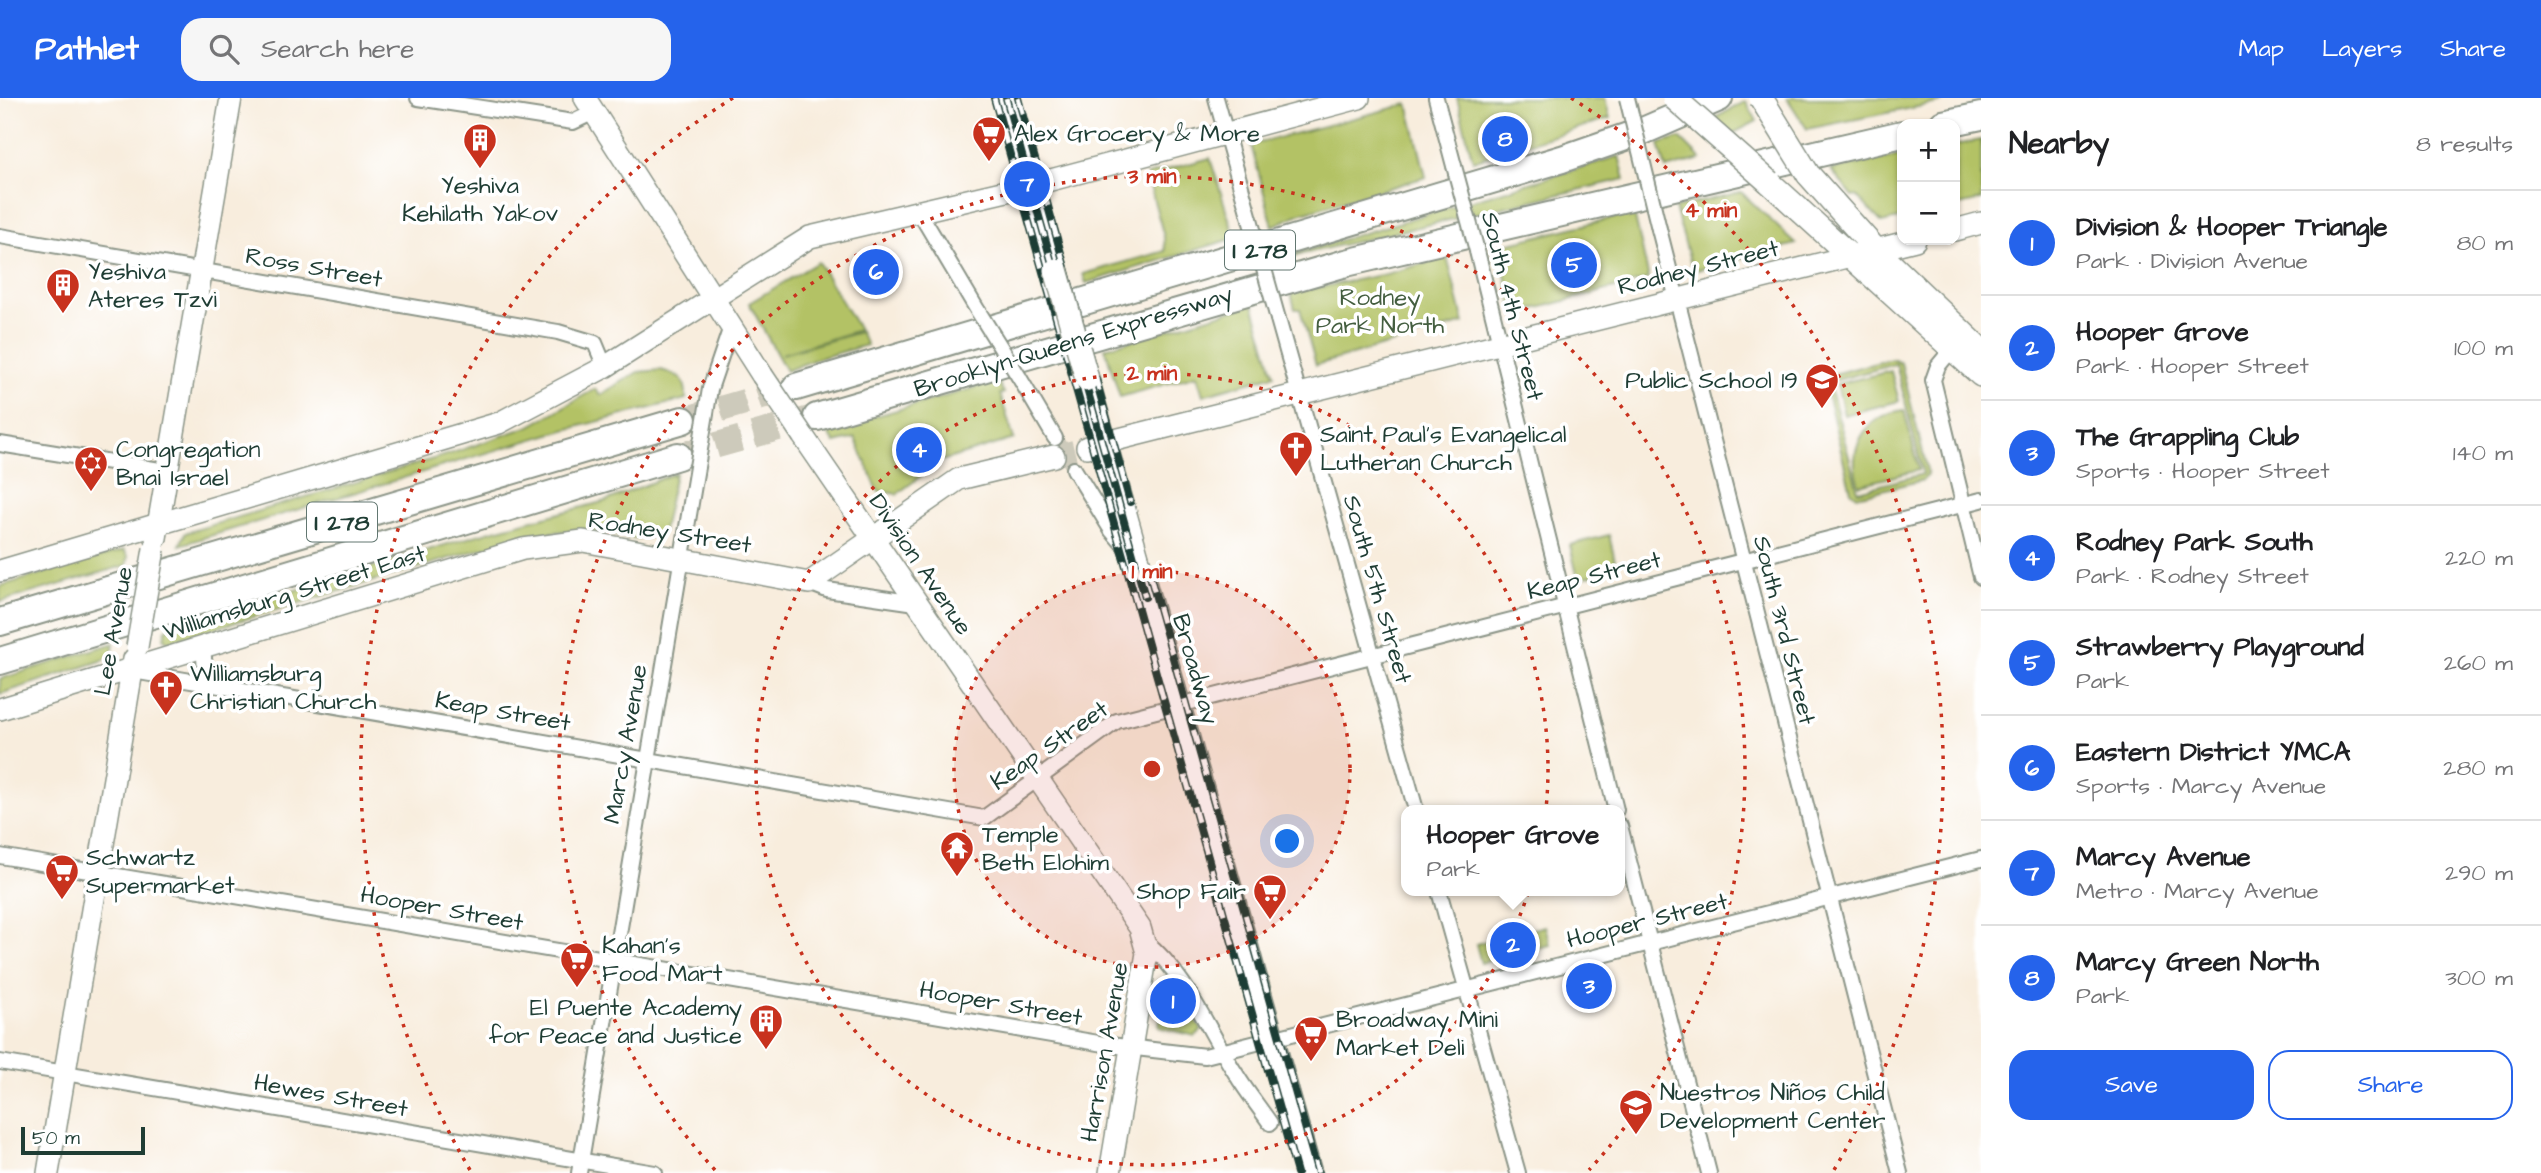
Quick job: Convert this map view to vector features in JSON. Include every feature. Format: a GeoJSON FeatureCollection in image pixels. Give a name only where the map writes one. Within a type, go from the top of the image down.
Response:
{"type":"FeatureCollection","features":[{"type":"Feature","properties":{"kind":"highway","name":"Brooklyn-Queens Expressway"},"geometry":{"type":"LineString","coordinates":[[796,387],[1562,159],[1643,131],[1719,98]]}},
{"type":"Feature","properties":{"kind":"highway"},"geometry":{"type":"LineString","coordinates":[[1960,120],[1981,116]]}},
{"type":"Feature","properties":{"kind":"highway"},"geometry":{"type":"LineString","coordinates":[[1960,125],[1981,123]]}},
{"type":"Feature","properties":{"kind":"highway","name":"Brooklyn-Queens Expressway"},"geometry":{"type":"LineString","coordinates":[[810,427],[1346,263],[1897,135]]}},
{"type":"Feature","properties":{"kind":"highway","name":"I 278"},"geometry":{"type":"LineString","coordinates":[[0,622],[683,421]]}},
{"type":"Feature","properties":{"kind":"highway","name":"I 278"},"geometry":{"type":"LineString","coordinates":[[0,661],[687,462]]}},
{"type":"Feature","properties":{"kind":"main road","name":"Lee Avenue"},"geometry":{"type":"LineString","coordinates":[[48,1173],[231,98]]}},
{"type":"Feature","properties":{"kind":"main road","name":"Broadway"},"geometry":{"type":"LineString","coordinates":[[1007,98],[1087,379],[1096,445],[1138,562],[1310,1173]]}},
{"type":"Feature","properties":{"kind":"main road"},"geometry":{"type":"LineString","coordinates":[[0,571],[499,423],[605,367],[810,237],[1032,185],[1359,98]]}},
{"type":"Feature","properties":{"kind":"main road"},"geometry":{"type":"LineString","coordinates":[[1674,98],[1850,255],[1966,344]]}},
{"type":"Feature","properties":{"kind":"main road"},"geometry":{"type":"LineString","coordinates":[[1761,98],[1808,174],[1966,344],[1981,375]]}},
{"type":"Feature","properties":{"kind":"main road","name":"Division Avenue"},"geometry":{"type":"LineString","coordinates":[[589,105],[762,375],[810,427],[873,540],[1140,928],[1145,941]]}},
{"type":"Feature","properties":{"kind":"main road"},"geometry":{"type":"LineString","coordinates":[[1960,229],[1981,223]]}},
{"type":"Feature","properties":{"kind":"main road","name":"Rodney Street"},"geometry":{"type":"LineString","coordinates":[[1096,445],[1897,244]]}},
{"type":"Feature","properties":{"kind":"main road"},"geometry":{"type":"LineString","coordinates":[[809,583],[959,479],[1055,447]]}},
{"type":"Feature","properties":{"kind":"main road","name":"Rodney Street"},"geometry":{"type":"LineString","coordinates":[[523,549],[583,541],[809,583]]}},
{"type":"Feature","properties":{"kind":"main road","name":"Williamsburg Street East"},"geometry":{"type":"LineString","coordinates":[[0,709],[132,671],[203,645],[523,549]]}},
{"type":"Feature","properties":{"kind":"main road","name":"Harrison Avenue"},"geometry":{"type":"LineString","coordinates":[[1110,1173],[1147,953],[1145,941]]}},
{"type":"Feature","properties":{"kind":"street"},"geometry":{"type":"LineString","coordinates":[[418,98],[573,122],[589,105]]}},
{"type":"Feature","properties":{"kind":"street","name":"South 5th Street"},"geometry":{"type":"LineString","coordinates":[[1216,98],[1415,805]]}},
{"type":"Feature","properties":{"kind":"street","name":"South 4th Street"},"geometry":{"type":"LineString","coordinates":[[1436,98],[1477,251],[1563,606],[1615,805]]}},
{"type":"Feature","properties":{"kind":"street","name":"South 3rd Street"},"geometry":{"type":"LineString","coordinates":[[1627,98],[1900,1173]]}},
{"type":"Feature","properties":{"kind":"street"},"geometry":{"type":"LineString","coordinates":[[918,210],[1019,377],[1055,447]]}},
{"type":"Feature","properties":{"kind":"street","name":"Ross Street"},"geometry":{"type":"LineString","coordinates":[[0,236],[558,332],[596,343],[605,367]]}},
{"type":"Feature","properties":{"kind":"street","name":"Marcy Avenue"},"geometry":{"type":"LineString","coordinates":[[580,1167],[683,559],[687,462],[731,327]]}},
{"type":"Feature","properties":{"kind":"street"},"geometry":{"type":"LineString","coordinates":[[1966,344],[1938,366],[1933,380],[1981,577]]}},
{"type":"Feature","properties":{"kind":"street"},"geometry":{"type":"LineString","coordinates":[[0,444],[166,471]]}},
{"type":"Feature","properties":{"kind":"street"},"geometry":{"type":"LineString","coordinates":[[1074,469],[1112,531],[1138,562]]}},
{"type":"Feature","properties":{"kind":"street","name":"Keap Street"},"geometry":{"type":"LineString","coordinates":[[132,671],[984,818],[1117,721],[1981,500]]}},
{"type":"Feature","properties":{"kind":"street","name":"Rodney Street"},"geometry":{"type":"LineString","coordinates":[[809,583],[827,590],[916,603]]}},
{"type":"Feature","properties":{"kind":"street"},"geometry":{"type":"LineString","coordinates":[[203,645],[206,683]]}},
{"type":"Feature","properties":{"kind":"street"},"geometry":{"type":"LineString","coordinates":[[1625,846],[1709,1173]]}},
{"type":"Feature","properties":{"kind":"street","name":"Hooper Street"},"geometry":{"type":"LineString","coordinates":[[0,856],[1132,1048],[1205,1056],[1981,859]]}},
{"type":"Feature","properties":{"kind":"street"},"geometry":{"type":"LineString","coordinates":[[1440,896],[1518,1173]]}},
{"type":"Feature","properties":{"kind":"street","name":"Division Avenue"},"geometry":{"type":"LineString","coordinates":[[1145,941],[1165,957],[1223,1052]]}},
{"type":"Feature","properties":{"kind":"street"},"geometry":{"type":"LineString","coordinates":[[1223,1052],[1270,1123]]}},
{"type":"Feature","properties":{"kind":"street","name":"Hewes Street"},"geometry":{"type":"LineString","coordinates":[[0,1062],[580,1167],[655,1173]]}},
{"type":"Feature","properties":{"kind":"green space"},"geometry":{"type":"Polygon","coordinates":[[[1457,98],[1605,98],[1610,118],[1473,161],[1457,98]]]}},
{"type":"Feature","properties":{"kind":"green space"},"geometry":{"type":"Polygon","coordinates":[[[1787,98],[1939,98],[1942,102],[1807,129],[1787,98]]]}},
{"type":"Feature","properties":{"kind":"green space"},"geometry":{"type":"Polygon","coordinates":[[[1746,101],[1757,121],[1730,135],[1713,119],[1746,101]]]}},
{"type":"Feature","properties":{"kind":"green space"},"geometry":{"type":"Polygon","coordinates":[[[1408,104],[1426,177],[1299,214],[1273,226],[1251,145],[1408,104]]]}},
{"type":"Feature","properties":{"kind":"green space"},"geometry":{"type":"Polygon","coordinates":[[[1680,138],[1701,159],[1666,169],[1659,144],[1680,138]]]}},
{"type":"Feature","properties":{"kind":"green space"},"geometry":{"type":"Polygon","coordinates":[[[1981,140],[1981,200],[1960,205],[1960,182],[1960,144],[1981,140]]]}},
{"type":"Feature","properties":{"kind":"green space"},"geometry":{"type":"Polygon","coordinates":[[[1619,156],[1625,179],[1268,262],[1619,156]]]}},
{"type":"Feature","properties":{"kind":"green space"},"geometry":{"type":"Polygon","coordinates":[[[1897,156],[1897,219],[1882,223],[1857,196],[1853,197],[1831,170],[1897,156]]]}},
{"type":"Feature","properties":{"kind":"green space"},"geometry":{"type":"Polygon","coordinates":[[[1210,158],[1235,238],[1086,283],[1083,274],[1165,251],[1164,237],[1147,175],[1210,158]]]}},
{"type":"Feature","properties":{"kind":"green space"},"geometry":{"type":"Polygon","coordinates":[[[1741,192],[1796,244],[1693,271],[1675,208],[1741,192]]]}},
{"type":"Feature","properties":{"kind":"green space"},"geometry":{"type":"Polygon","coordinates":[[[1634,213],[1649,279],[1515,314],[1501,259],[1496,260],[1493,247],[1634,213]]]}},
{"type":"Feature","properties":{"kind":"green space","name":"Rodney Park North"},"geometry":{"type":"Polygon","coordinates":[[[1447,257],[1464,323],[1316,365],[1300,309],[1295,309],[1291,293],[1386,274],[1447,257]]]}},
{"type":"Feature","properties":{"kind":"green space"},"geometry":{"type":"Polygon","coordinates":[[[818,262],[859,330],[782,354],[860,332],[867,345],[816,359],[786,371],[749,303],[818,262]]]}},
{"type":"Feature","properties":{"kind":"green space"},"geometry":{"type":"Polygon","coordinates":[[[1253,304],[1274,375],[1203,395],[1197,375],[1120,397],[1105,348],[1253,304]]]}},
{"type":"Feature","properties":{"kind":"green space"},"geometry":{"type":"Polygon","coordinates":[[[1892,359],[1901,363],[1928,474],[1923,480],[1857,496],[1851,491],[1824,381],[1829,375],[1892,359]],[[1896,364],[1829,382],[1858,491],[1923,474],[1896,364]]]}},
{"type":"Feature","properties":{"kind":"green space"},"geometry":{"type":"Polygon","coordinates":[[[661,370],[681,379],[686,399],[553,433],[180,545],[185,533],[450,454],[530,426],[595,389],[600,395],[638,372],[661,370]]]}},
{"type":"Feature","properties":{"kind":"green space"},"geometry":{"type":"Polygon","coordinates":[[[1891,371],[1899,401],[1844,415],[1837,384],[1891,371]]]}},
{"type":"Feature","properties":{"kind":"green space"},"geometry":{"type":"Polygon","coordinates":[[[996,378],[1004,393],[1000,394],[1014,439],[941,461],[897,494],[878,491],[855,438],[835,443],[826,430],[971,389],[996,378]]]}},
{"type":"Feature","properties":{"kind":"green space"},"geometry":{"type":"Polygon","coordinates":[[[1904,410],[1919,470],[1859,485],[1855,459],[1862,436],[1869,426],[1879,419],[1904,410]]]}},
{"type":"Feature","properties":{"kind":"green space"},"geometry":{"type":"Polygon","coordinates":[[[675,473],[663,531],[654,536],[635,538],[587,530],[531,534],[169,642],[164,639],[166,629],[491,531],[606,501],[675,473]]]}},
{"type":"Feature","properties":{"kind":"green space"},"geometry":{"type":"Polygon","coordinates":[[[1609,535],[1617,569],[1578,579],[1570,545],[1609,535]]]}},
{"type":"Feature","properties":{"kind":"green space"},"geometry":{"type":"Polygon","coordinates":[[[124,550],[128,556],[127,565],[0,602],[0,586],[124,550]]]}},
{"type":"Feature","properties":{"kind":"green space"},"geometry":{"type":"Polygon","coordinates":[[[114,643],[112,655],[104,660],[0,694],[0,679],[114,643]]]}},
{"type":"Feature","properties":{"kind":"green space"},"geometry":{"type":"Polygon","coordinates":[[[1545,926],[1550,945],[1481,963],[1476,944],[1545,926]]]}},
{"type":"Feature","properties":{"kind":"green space"},"geometry":{"type":"Polygon","coordinates":[[[1166,976],[1202,1030],[1195,1036],[1159,1027],[1166,976]]]}},
{"type":"Feature","properties":{"kind":"tunnel"},"geometry":{"type":"LineString","coordinates":[[683,420],[796,387]]}},
{"type":"Feature","properties":{"kind":"tunnel"},"geometry":{"type":"LineString","coordinates":[[678,456],[817,417]]}},
{"type":"Feature","properties":{"kind":"tunnel"},"geometry":{"type":"LineString","coordinates":[[1055,438],[1074,469]]}},
{"type":"Feature","properties":{"kind":"tunnel"},"geometry":{"type":"LineString","coordinates":[[1054,456],[1087,447]]}},
{"type":"Feature","properties":{"kind":"railway"},"geometry":{"type":"LineString","coordinates":[[994,98],[1297,1173]]}},
{"type":"Feature","properties":{"kind":"railway"},"geometry":{"type":"LineString","coordinates":[[1006,98],[1145,597]]}},
{"type":"Feature","properties":{"kind":"railway"},"geometry":{"type":"LineString","coordinates":[[1018,98],[1130,502]]}},
{"type":"Feature","properties":{"kind":"railway"},"geometry":{"type":"LineString","coordinates":[[1150,576],[1318,1173]]}},
{"type":"Feature","properties":{"kind":"place","name":"Marcy Green North"},"geometry":{"type":"Point","coordinates":[1505,139]}},
{"type":"Feature","properties":{"kind":"place","name":"Alex Grocery & More"},"geometry":{"type":"Point","coordinates":[989,163]}},
{"type":"Feature","properties":{"kind":"place","name":"Yeshiva Kehilath Yakov"},"geometry":{"type":"Point","coordinates":[480,170]}},
{"type":"Feature","properties":{"kind":"place","name":"Marcy Avenue"},"geometry":{"type":"Point","coordinates":[1027,184]}},
{"type":"Feature","properties":{"kind":"place","name":"Strawberry Playground"},"geometry":{"type":"Point","coordinates":[1574,265]}},
{"type":"Feature","properties":{"kind":"place","name":"Eastern District YMCA"},"geometry":{"type":"Point","coordinates":[876,272]}},
{"type":"Feature","properties":{"kind":"place","name":"Yeshiva Ateres Tzvi"},"geometry":{"type":"Point","coordinates":[63,315]}},
{"type":"Feature","properties":{"kind":"place","name":"Public School 19"},"geometry":{"type":"Point","coordinates":[1822,410]}},
{"type":"Feature","properties":{"kind":"place","name":"Rodney Park South"},"geometry":{"type":"Point","coordinates":[919,450]}},
{"type":"Feature","properties":{"kind":"place","name":"Saint Paul's Evangelical Lutheran Church"},"geometry":{"type":"Point","coordinates":[1296,478]}},
{"type":"Feature","properties":{"kind":"place","name":"Congregation Bnai Israel"},"geometry":{"type":"Point","coordinates":[91,493]}},
{"type":"Feature","properties":{"kind":"place","name":"Williamsburg Christian Church"},"geometry":{"type":"Point","coordinates":[166,717]}},
{"type":"Feature","properties":{"kind":"place","name":"Temple Beth Elohim"},"geometry":{"type":"Point","coordinates":[957,878]}},
{"type":"Feature","properties":{"kind":"place","name":"Schwartz Supermarket"},"geometry":{"type":"Point","coordinates":[62,901]}},
{"type":"Feature","properties":{"kind":"place","name":"Shop Fair"},"geometry":{"type":"Point","coordinates":[1270,921]}},
{"type":"Feature","properties":{"kind":"place","name":"Hooper Grove"},"geometry":{"type":"Point","coordinates":[1513,945]}},
{"type":"Feature","properties":{"kind":"place","name":"The Grappling Club"},"geometry":{"type":"Point","coordinates":[1589,986]}},
{"type":"Feature","properties":{"kind":"place","name":"Kahan's Food Mart"},"geometry":{"type":"Point","coordinates":[577,989]}},
{"type":"Feature","properties":{"kind":"place","name":"Division & Hooper Triangle"},"geometry":{"type":"Point","coordinates":[1173,1001]}},
{"type":"Feature","properties":{"kind":"place","name":"El Puente Academy for Peace and Justice"},"geometry":{"type":"Point","coordinates":[766,1051]}},
{"type":"Feature","properties":{"kind":"place","name":"Broadway Mini Market Deli"},"geometry":{"type":"Point","coordinates":[1311,1063]}},
{"type":"Feature","properties":{"kind":"place","name":"Nuestros Niños Child Development Center"},"geometry":{"type":"Point","coordinates":[1636,1136]}}]}
